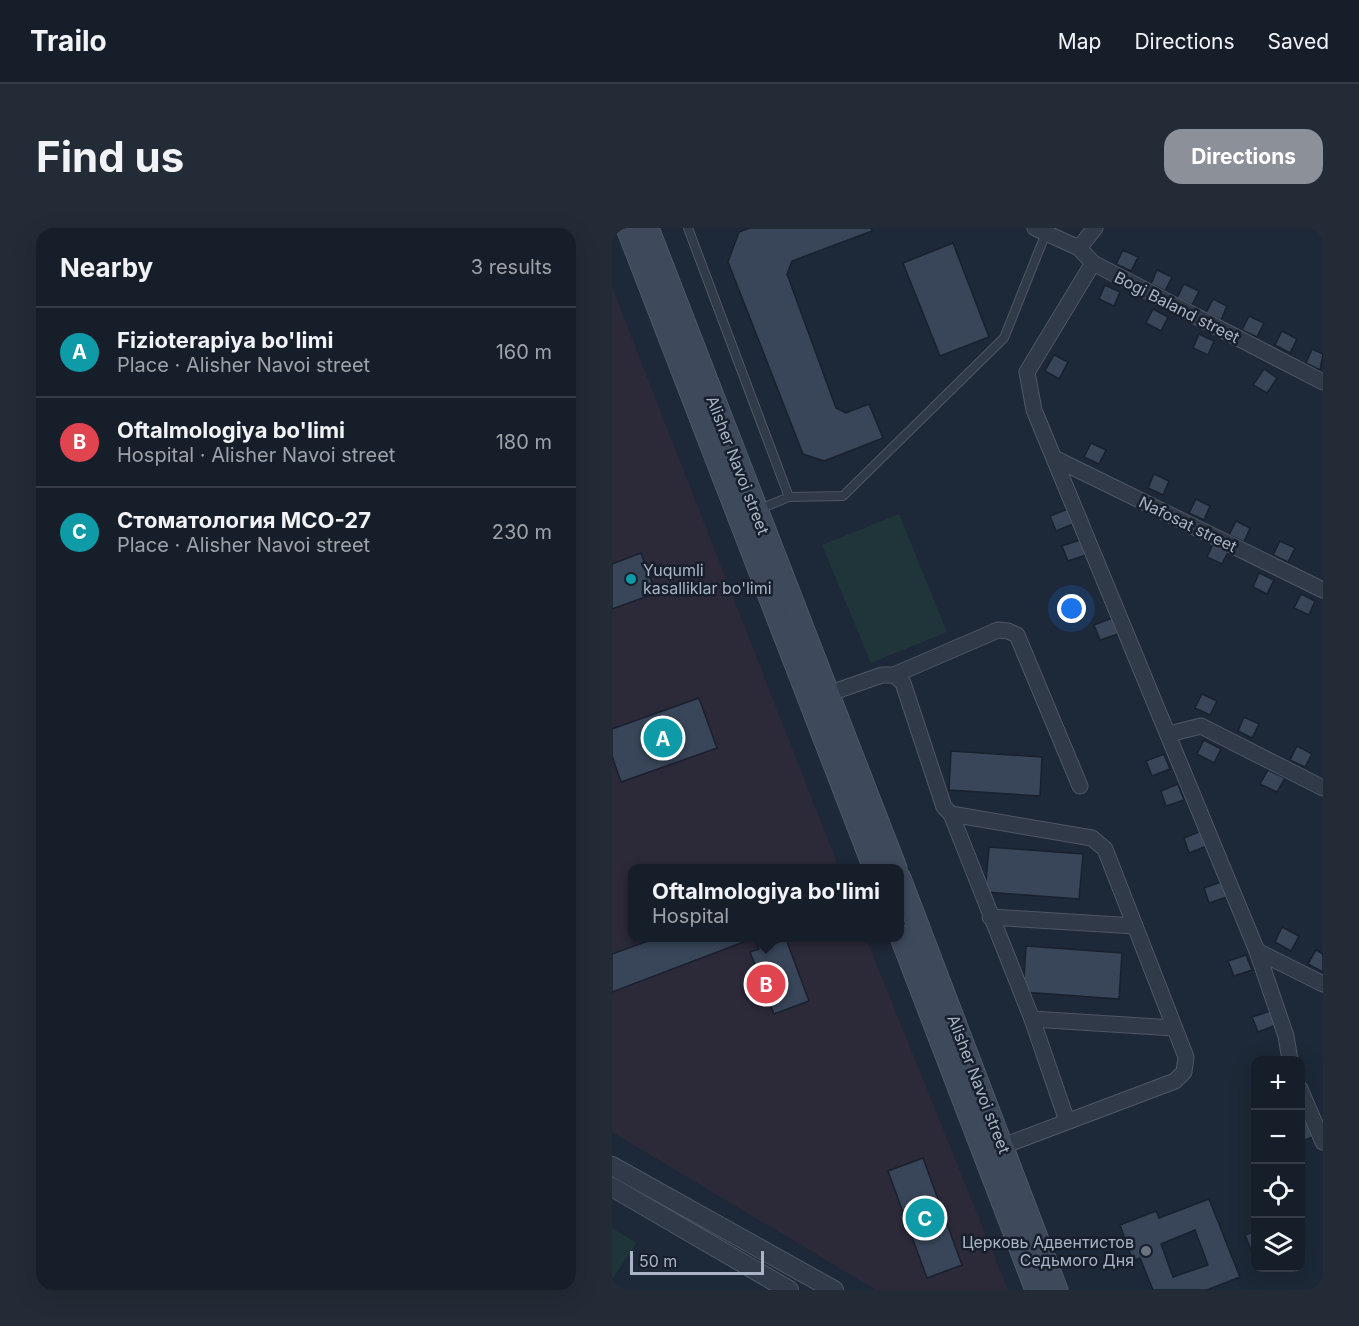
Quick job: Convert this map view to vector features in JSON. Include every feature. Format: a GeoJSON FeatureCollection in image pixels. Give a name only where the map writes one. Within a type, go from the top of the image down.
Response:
{"type":"FeatureCollection","features":[{"type":"Feature","properties":{"kind":"main road","name":"Alisher Navoi street"},"geometry":{"type":"LineString","coordinates":[[627,228],[818,697],[894,864]]}},
{"type":"Feature","properties":{"kind":"main road","name":"Alisher Navoi street"},"geometry":{"type":"LineString","coordinates":[[648,228],[756,511],[873,864]]}},
{"type":"Feature","properties":{"kind":"main road","name":"Alisher Navoi street"},"geometry":{"type":"LineString","coordinates":[[904,890],[994,1150],[1036,1290]]}},
{"type":"Feature","properties":{"kind":"main road","name":"Alisher Navoi street"},"geometry":{"type":"LineString","coordinates":[[903,942],[1057,1290]]}},
{"type":"Feature","properties":{"kind":"street"},"geometry":{"type":"LineString","coordinates":[[1079,248],[1095,228]]}},
{"type":"Feature","properties":{"kind":"street","name":"Bogi Baland street"},"geometry":{"type":"LineString","coordinates":[[1041,230],[1079,248],[1093,263],[1323,382]]}},
{"type":"Feature","properties":{"kind":"street"},"geometry":{"type":"LineString","coordinates":[[1093,263],[1027,372],[1034,410],[1257,951],[1286,1036],[1289,1056]]}},
{"type":"Feature","properties":{"kind":"street","name":"Nafosat street"},"geometry":{"type":"LineString","coordinates":[[1054,458],[1323,590]]}},
{"type":"Feature","properties":{"kind":"street"},"geometry":{"type":"LineString","coordinates":[[818,697],[882,675],[894,675],[998,630],[1008,631],[1017,635],[1080,786]]}},
{"type":"Feature","properties":{"kind":"street"},"geometry":{"type":"LineString","coordinates":[[894,675],[903,683],[944,807],[951,814],[1032,1019],[1067,1121]]}},
{"type":"Feature","properties":{"kind":"street"},"geometry":{"type":"LineString","coordinates":[[1169,734],[1201,726],[1323,788]]}},
{"type":"Feature","properties":{"kind":"street"},"geometry":{"type":"LineString","coordinates":[[951,814],[1092,838],[1105,849],[1186,1058],[1184,1072],[1175,1081],[994,1150]]}},
{"type":"Feature","properties":{"kind":"street"},"geometry":{"type":"LineString","coordinates":[[990,917],[1135,926]]}},
{"type":"Feature","properties":{"kind":"street"},"geometry":{"type":"LineString","coordinates":[[1257,951],[1323,984]]}},
{"type":"Feature","properties":{"kind":"street"},"geometry":{"type":"LineString","coordinates":[[1032,1019],[1174,1028]]}},
{"type":"Feature","properties":{"kind":"street"},"geometry":{"type":"LineString","coordinates":[[1305,1101],[1323,1142]]}},
{"type":"Feature","properties":{"kind":"street"},"geometry":{"type":"LineString","coordinates":[[612,1166],[834,1290]]}},
{"type":"Feature","properties":{"kind":"street"},"geometry":{"type":"LineString","coordinates":[[612,1187],[789,1290]]}},
{"type":"Feature","properties":{"kind":"lane"},"geometry":{"type":"LineString","coordinates":[[688,228],[789,497]]}},
{"type":"Feature","properties":{"kind":"lane"},"geometry":{"type":"LineString","coordinates":[[756,511],[789,497],[843,496],[1004,338],[1041,230]]}},
{"type":"Feature","properties":{"kind":"shaded area"},"geometry":{"type":"Polygon","coordinates":[[[612,287],[837,864],[628,864],[628,942],[868,942],[1008,1290],[876,1290],[612,1132],[612,287]]]}},
{"type":"Feature","properties":{"kind":"green space"},"geometry":{"type":"Polygon","coordinates":[[[899,514],[947,632],[871,663],[822,545],[899,514]]]}},
{"type":"Feature","properties":{"kind":"green space"},"geometry":{"type":"Polygon","coordinates":[[[612,1228],[636,1243],[612,1280],[612,1228]]]}},
{"type":"Feature","properties":{"kind":"building"},"geometry":{"type":"Polygon","coordinates":[[[750,228],[871,228],[872,231],[792,261],[787,274],[836,408],[846,413],[869,404],[883,438],[824,461],[803,454],[728,262],[739,232],[750,228]]]}},
{"type":"Feature","properties":{"kind":"building"},"geometry":{"type":"Polygon","coordinates":[[[953,243],[989,337],[940,356],[903,263],[953,243]]]}},
{"type":"Feature","properties":{"kind":"building"},"geometry":{"type":"Polygon","coordinates":[[[1123,250],[1138,257],[1131,271],[1116,264],[1123,250]]]}},
{"type":"Feature","properties":{"kind":"building"},"geometry":{"type":"Polygon","coordinates":[[[1157,270],[1172,277],[1165,291],[1151,284],[1157,270]]]}},
{"type":"Feature","properties":{"kind":"building"},"geometry":{"type":"Polygon","coordinates":[[[1184,284],[1199,291],[1192,305],[1177,298],[1184,284]]]}},
{"type":"Feature","properties":{"kind":"building"},"geometry":{"type":"Polygon","coordinates":[[[1105,285],[1120,292],[1114,306],[1099,299],[1105,285]]]}},
{"type":"Feature","properties":{"kind":"building"},"geometry":{"type":"Polygon","coordinates":[[[1213,299],[1227,306],[1221,320],[1206,313],[1213,299]]]}},
{"type":"Feature","properties":{"kind":"building"},"geometry":{"type":"Polygon","coordinates":[[[1153,309],[1168,317],[1161,331],[1146,323],[1153,309]]]}},
{"type":"Feature","properties":{"kind":"building"},"geometry":{"type":"Polygon","coordinates":[[[1249,316],[1264,323],[1257,337],[1242,330],[1249,316]]]}},
{"type":"Feature","properties":{"kind":"building"},"geometry":{"type":"Polygon","coordinates":[[[1282,331],[1297,339],[1290,353],[1275,345],[1282,331]]]}},
{"type":"Feature","properties":{"kind":"building"},"geometry":{"type":"Polygon","coordinates":[[[1199,334],[1214,341],[1208,355],[1193,348],[1199,334]]]}},
{"type":"Feature","properties":{"kind":"building"},"geometry":{"type":"Polygon","coordinates":[[[1312,349],[1323,354],[1320,370],[1306,363],[1312,349]]]}},
{"type":"Feature","properties":{"kind":"building"},"geometry":{"type":"Polygon","coordinates":[[[1054,355],[1068,362],[1059,379],[1045,371],[1054,355]]]}},
{"type":"Feature","properties":{"kind":"building"},"geometry":{"type":"Polygon","coordinates":[[[1264,369],[1277,378],[1267,393],[1253,385],[1264,369]]]}},
{"type":"Feature","properties":{"kind":"building"},"geometry":{"type":"Polygon","coordinates":[[[1091,443],[1106,450],[1099,464],[1084,457],[1091,443]]]}},
{"type":"Feature","properties":{"kind":"building"},"geometry":{"type":"Polygon","coordinates":[[[1154,474],[1169,481],[1163,495],[1148,488],[1154,474]]]}},
{"type":"Feature","properties":{"kind":"building"},"geometry":{"type":"Polygon","coordinates":[[[1196,499],[1210,506],[1204,520],[1189,513],[1196,499]]]}},
{"type":"Feature","properties":{"kind":"building"},"geometry":{"type":"Polygon","coordinates":[[[1068,509],[1073,524],[1056,531],[1050,516],[1068,509]]]}},
{"type":"Feature","properties":{"kind":"building"},"geometry":{"type":"Polygon","coordinates":[[[1236,521],[1250,528],[1244,542],[1229,535],[1236,521]]]}},
{"type":"Feature","properties":{"kind":"building"},"geometry":{"type":"Polygon","coordinates":[[[1080,540],[1086,555],[1068,561],[1062,546],[1080,540]]]}},
{"type":"Feature","properties":{"kind":"building"},"geometry":{"type":"Polygon","coordinates":[[[1280,541],[1295,548],[1288,562],[1273,555],[1280,541]]]}},
{"type":"Feature","properties":{"kind":"building"},"geometry":{"type":"Polygon","coordinates":[[[1214,542],[1229,550],[1222,564],[1207,557],[1214,542]]]}},
{"type":"Feature","properties":{"kind":"building","name":"Yuqumli kasalliklar bo'limi"},"geometry":{"type":"Polygon","coordinates":[[[641,553],[656,593],[612,609],[612,564],[641,553]]]}},
{"type":"Feature","properties":{"kind":"building"},"geometry":{"type":"Polygon","coordinates":[[[1259,573],[1274,580],[1267,594],[1253,587],[1259,573]]]}},
{"type":"Feature","properties":{"kind":"building"},"geometry":{"type":"Polygon","coordinates":[[[1301,594],[1315,601],[1309,615],[1294,608],[1301,594]]]}},
{"type":"Feature","properties":{"kind":"building"},"geometry":{"type":"Polygon","coordinates":[[[1112,618],[1118,634],[1100,640],[1094,625],[1112,618]]]}},
{"type":"Feature","properties":{"kind":"building"},"geometry":{"type":"Polygon","coordinates":[[[1202,694],[1217,701],[1210,715],[1195,708],[1202,694]]]}},
{"type":"Feature","properties":{"kind":"building"},"geometry":{"type":"Polygon","coordinates":[[[699,698],[717,748],[621,782],[612,756],[612,729],[699,698]]]}},
{"type":"Feature","properties":{"kind":"building"},"geometry":{"type":"Polygon","coordinates":[[[1244,717],[1259,724],[1252,738],[1238,731],[1244,717]]]}},
{"type":"Feature","properties":{"kind":"building"},"geometry":{"type":"Polygon","coordinates":[[[1204,740],[1221,749],[1214,763],[1197,754],[1204,740]]]}},
{"type":"Feature","properties":{"kind":"building"},"geometry":{"type":"Polygon","coordinates":[[[1297,746],[1312,754],[1305,767],[1290,760],[1297,746]]]}},
{"type":"Feature","properties":{"kind":"building"},"geometry":{"type":"Polygon","coordinates":[[[951,751],[1042,757],[1040,796],[949,790],[951,751]]]}},
{"type":"Feature","properties":{"kind":"building"},"geometry":{"type":"Polygon","coordinates":[[[1164,754],[1170,769],[1152,776],[1146,761],[1164,754]]]}},
{"type":"Feature","properties":{"kind":"building"},"geometry":{"type":"Polygon","coordinates":[[[1268,770],[1285,778],[1277,792],[1260,784],[1268,770]]]}},
{"type":"Feature","properties":{"kind":"building"},"geometry":{"type":"Polygon","coordinates":[[[1178,784],[1184,800],[1166,806],[1161,791],[1178,784]]]}},
{"type":"Feature","properties":{"kind":"building"},"geometry":{"type":"Polygon","coordinates":[[[1201,831],[1207,846],[1189,853],[1184,838],[1201,831]]]}},
{"type":"Feature","properties":{"kind":"building"},"geometry":{"type":"Polygon","coordinates":[[[989,847],[1083,854],[1079,899],[985,892],[989,847]]]}},
{"type":"Feature","properties":{"kind":"building"},"geometry":{"type":"Polygon","coordinates":[[[1221,882],[1227,897],[1209,903],[1204,888],[1221,882]]]}},
{"type":"Feature","properties":{"kind":"building"},"geometry":{"type":"Polygon","coordinates":[[[1282,927],[1299,936],[1291,951],[1275,942],[1282,927]]]}},
{"type":"Feature","properties":{"kind":"building"},"geometry":{"type":"Polygon","coordinates":[[[645,942],[743,942],[612,992],[612,954],[645,942]]]}},
{"type":"Feature","properties":{"kind":"building"},"geometry":{"type":"Polygon","coordinates":[[[756,942],[770,942],[771,945],[787,942],[809,1001],[774,1014],[750,952],[759,949],[756,942]]]}},
{"type":"Feature","properties":{"kind":"building"},"geometry":{"type":"Polygon","coordinates":[[[1026,946],[1122,953],[1119,999],[1023,992],[1026,946]]]}},
{"type":"Feature","properties":{"kind":"building"},"geometry":{"type":"Polygon","coordinates":[[[1316,950],[1323,954],[1323,972],[1308,964],[1316,950]]]}},
{"type":"Feature","properties":{"kind":"building"},"geometry":{"type":"Polygon","coordinates":[[[1246,955],[1252,970],[1234,976],[1228,961],[1246,955]]]}},
{"type":"Feature","properties":{"kind":"building"},"geometry":{"type":"Polygon","coordinates":[[[1270,1011],[1276,1025],[1258,1032],[1252,1017],[1270,1011]]]}},
{"type":"Feature","properties":{"kind":"building"},"geometry":{"type":"Polygon","coordinates":[[[1307,1122],[1313,1137],[1305,1140],[1305,1123],[1307,1122]]]}},
{"type":"Feature","properties":{"kind":"building"},"geometry":{"type":"Polygon","coordinates":[[[923,1158],[962,1265],[927,1278],[888,1171],[923,1158]]]}},
{"type":"Feature","properties":{"kind":"building","name":"Церковь Адвентистов Седьмого Дня"},"geometry":{"type":"Polygon","coordinates":[[[1209,1199],[1240,1277],[1207,1290],[1153,1290],[1140,1258],[1133,1261],[1120,1225],[1156,1211],[1159,1218],[1209,1199]],[[1195,1230],[1161,1244],[1173,1277],[1208,1265],[1195,1230]]]}},
{"type":"Feature","properties":{"kind":"building"},"geometry":{"type":"Polygon","coordinates":[[[1251,1233],[1251,1250],[1245,1235],[1251,1233]]]}},
{"type":"Feature","properties":{"kind":"place","name":"Yuqumli kasalliklar bo'limi"},"geometry":{"type":"Point","coordinates":[631,579]}},
{"type":"Feature","properties":{"kind":"place","name":"Fizioterapiya bo'limi"},"geometry":{"type":"Point","coordinates":[663,738]}},
{"type":"Feature","properties":{"kind":"place","name":"Oftalmologiya bo'limi"},"geometry":{"type":"Point","coordinates":[766,984]}},
{"type":"Feature","properties":{"kind":"place","name":"Стоматология МСО-27"},"geometry":{"type":"Point","coordinates":[925,1218]}},
{"type":"Feature","properties":{"kind":"place","name":"Церковь Адвентистов Седьмого Дня"},"geometry":{"type":"Point","coordinates":[1146,1251]}}]}
